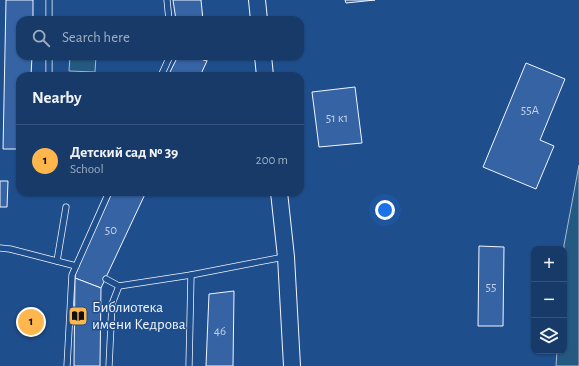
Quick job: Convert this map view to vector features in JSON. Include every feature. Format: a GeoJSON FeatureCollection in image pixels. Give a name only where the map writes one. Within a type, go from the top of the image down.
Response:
{"type":"FeatureCollection","features":[{"type":"Feature","properties":{"kind":"main road"},"geometry":{"type":"LineString","coordinates":[[257,0],[259,16]]}},
{"type":"Feature","properties":{"kind":"main road"},"geometry":{"type":"LineString","coordinates":[[263,60],[265,72]]}},
{"type":"Feature","properties":{"kind":"main road"},"geometry":{"type":"LineString","coordinates":[[279,196],[286,256],[292,366]]}},
{"type":"Feature","properties":{"kind":"lane"},"geometry":{"type":"LineString","coordinates":[[49,0],[49,16]]}},
{"type":"Feature","properties":{"kind":"lane"},"geometry":{"type":"LineString","coordinates":[[167,0],[169,16]]}},
{"type":"Feature","properties":{"kind":"lane"},"geometry":{"type":"LineString","coordinates":[[49,60],[49,72]]}},
{"type":"Feature","properties":{"kind":"lane"},"geometry":{"type":"LineString","coordinates":[[163,72],[168,60]]}},
{"type":"Feature","properties":{"kind":"lane"},"geometry":{"type":"LineString","coordinates":[[67,366],[72,275],[107,196]]}},
{"type":"Feature","properties":{"kind":"lane"},"geometry":{"type":"LineString","coordinates":[[57,262],[66,207]]}},
{"type":"Feature","properties":{"kind":"lane"},"geometry":{"type":"LineString","coordinates":[[0,248],[10,249],[76,266]]}},
{"type":"Feature","properties":{"kind":"lane"},"geometry":{"type":"LineString","coordinates":[[106,279],[119,286],[190,275],[286,256]]}},
{"type":"Feature","properties":{"kind":"lane"},"geometry":{"type":"LineString","coordinates":[[189,366],[190,275]]}},
{"type":"Feature","properties":{"kind":"lane"},"geometry":{"type":"LineString","coordinates":[[109,366],[112,304],[119,286]]}},
{"type":"Feature","properties":{"kind":"shaded area"},"geometry":{"type":"Polygon","coordinates":[[[70,60],[96,60],[95,72],[69,71],[70,60]]]}},
{"type":"Feature","properties":{"kind":"shaded area"},"geometry":{"type":"Polygon","coordinates":[[[579,165],[579,366],[556,366],[557,354],[567,354],[567,246],[564,245],[579,165]]]}},
{"type":"Feature","properties":{"kind":"building"},"geometry":{"type":"Polygon","coordinates":[[[6,0],[33,0],[33,16],[16,16],[16,60],[32,60],[31,72],[16,72],[16,149],[3,149],[6,0]]]}},
{"type":"Feature","properties":{"kind":"building"},"geometry":{"type":"Polygon","coordinates":[[[173,0],[201,0],[203,16],[175,16],[173,0]]]}},
{"type":"Feature","properties":{"kind":"building"},"geometry":{"type":"Polygon","coordinates":[[[345,0],[375,0],[346,3],[345,0]]]}},
{"type":"Feature","properties":{"kind":"building"},"geometry":{"type":"Polygon","coordinates":[[[176,60],[207,61],[202,72],[170,72],[176,60]]]}},
{"type":"Feature","properties":{"kind":"building"},"geometry":{"type":"Polygon","coordinates":[[[526,63],[565,79],[540,140],[554,146],[536,189],[483,167],[526,63]]]}},
{"type":"Feature","properties":{"kind":"building"},"geometry":{"type":"Polygon","coordinates":[[[355,87],[362,143],[319,147],[312,92],[355,87]]]}},
{"type":"Feature","properties":{"kind":"building"},"geometry":{"type":"Polygon","coordinates":[[[0,181],[8,181],[7,207],[0,207],[0,181]]]}},
{"type":"Feature","properties":{"kind":"building"},"geometry":{"type":"Polygon","coordinates":[[[110,196],[144,196],[101,288],[75,278],[76,266],[110,196]]]}},
{"type":"Feature","properties":{"kind":"building"},"geometry":{"type":"Polygon","coordinates":[[[479,246],[504,247],[503,326],[478,326],[479,246]]]}},
{"type":"Feature","properties":{"kind":"building"},"geometry":{"type":"Polygon","coordinates":[[[75,278],[101,288],[100,366],[74,366],[75,278]]]}},
{"type":"Feature","properties":{"kind":"building"},"geometry":{"type":"Polygon","coordinates":[[[234,291],[233,366],[206,366],[209,294],[234,291]]]}},
{"type":"Feature","properties":{"kind":"place","name":"Библиотека имени Кедрова"},"geometry":{"type":"Point","coordinates":[78,316]}},
{"type":"Feature","properties":{"kind":"place","name":"Детский сад № 39"},"geometry":{"type":"Point","coordinates":[31,322]}}]}
